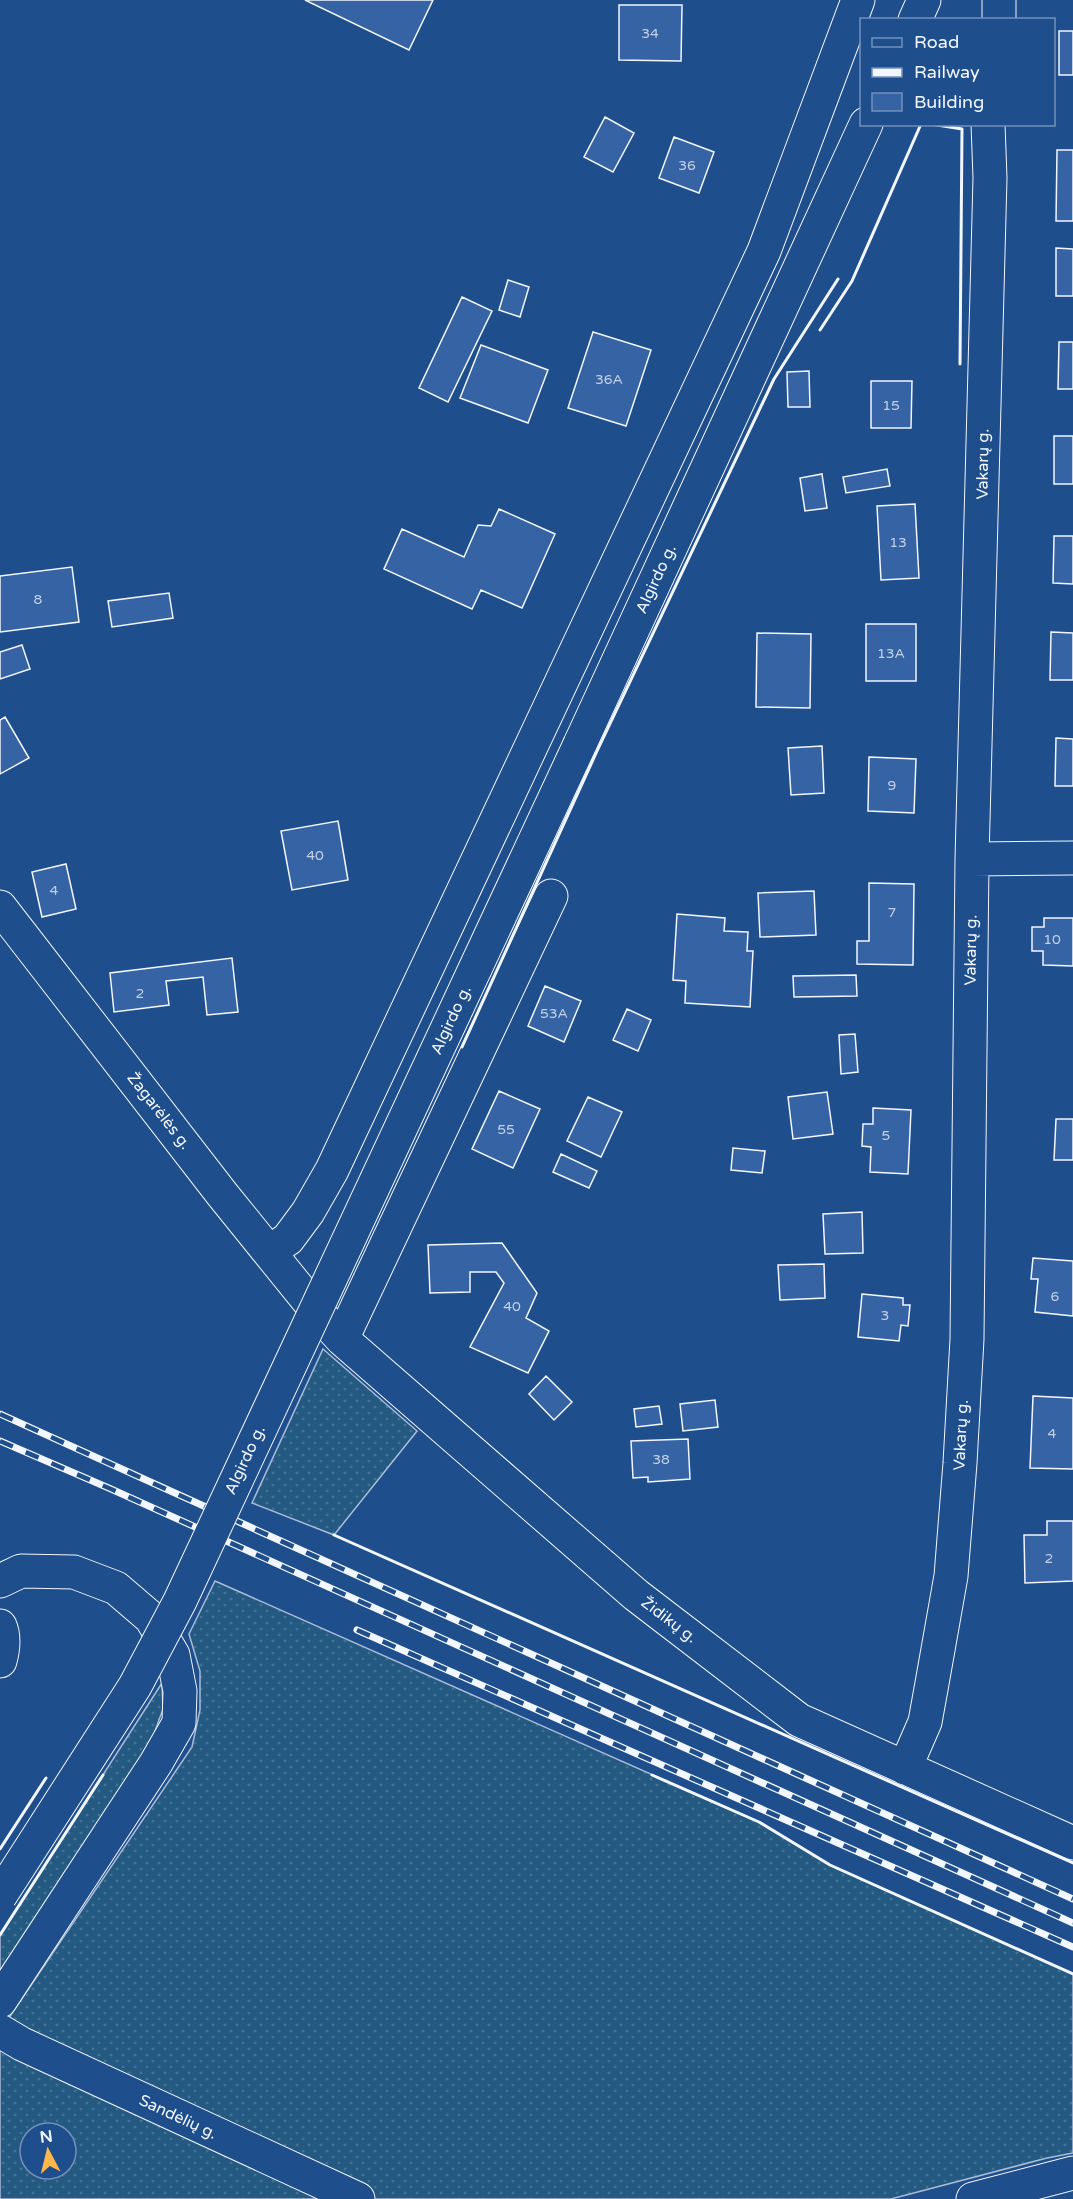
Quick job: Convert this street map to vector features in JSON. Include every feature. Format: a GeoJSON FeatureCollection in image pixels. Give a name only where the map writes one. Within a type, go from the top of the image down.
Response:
{"type":"FeatureCollection","features":[{"type":"Feature","properties":{"kind":"street"},"geometry":{"type":"LineString","coordinates":[[269,1252],[288,1239],[308,1212],[332,1170],[663,468],[764,251],[858,0]]}},
{"type":"Feature","properties":{"kind":"street"},"geometry":{"type":"LineString","coordinates":[[916,18],[924,0]]}},
{"type":"Feature","properties":{"kind":"street"},"geometry":{"type":"LineString","coordinates":[[999,0],[999,18]]}},
{"type":"Feature","properties":{"kind":"street","name":"Algirdo g."},"geometry":{"type":"LineString","coordinates":[[0,1896],[135,1686],[180,1600],[580,744],[865,126]]}},
{"type":"Feature","properties":{"kind":"street","name":"Vakarų g."},"geometry":{"type":"LineString","coordinates":[[905,1768],[925,1722],[951,1576],[967,1339],[972,859],[990,178],[988,126]]}},
{"type":"Feature","properties":{"kind":"street"},"geometry":{"type":"LineString","coordinates":[[972,859],[1073,858]]}},
{"type":"Feature","properties":{"kind":"street"},"geometry":{"type":"LineString","coordinates":[[342,1339],[551,896]]}},
{"type":"Feature","properties":{"kind":"street","name":"Žagarėlės g."},"geometry":{"type":"LineString","coordinates":[[0,907],[319,1314]]}},
{"type":"Feature","properties":{"kind":"street","name":"Židikų g."},"geometry":{"type":"LineString","coordinates":[[319,1314],[342,1339],[636,1594],[790,1713],[800,1720],[1073,1843]]}},
{"type":"Feature","properties":{"kind":"street"},"geometry":{"type":"LineString","coordinates":[[0,1581],[21,1571],[74,1572],[116,1588],[151,1618],[173,1655],[180,1691],[179,1723],[156,1763],[0,2001]]}},
{"type":"Feature","properties":{"kind":"street"},"geometry":{"type":"LineString","coordinates":[[0,1626],[3,1650],[0,1661]]}},
{"type":"Feature","properties":{"kind":"street","name":"Sandėlių g."},"geometry":{"type":"LineString","coordinates":[[0,2031],[22,2044],[187,2122],[358,2199]]}},
{"type":"Feature","properties":{"kind":"street"},"geometry":{"type":"LineString","coordinates":[[974,2199],[1073,2172]]}},
{"type":"Feature","properties":{"kind":"shaded area"},"geometry":{"type":"Polygon","coordinates":[[[323,1349],[417,1431],[334,1535],[252,1503],[323,1349]]]}},
{"type":"Feature","properties":{"kind":"shaded area"},"geometry":{"type":"Polygon","coordinates":[[[215,1581],[759,1822],[830,1865],[1073,1974],[1073,2153],[891,2199],[0,2199],[0,2031],[192,1747],[200,1710],[200,1671],[189,1634],[215,1581]]]}},
{"type":"Feature","properties":{"kind":"shaded area"},"geometry":{"type":"Polygon","coordinates":[[[162,1683],[163,1709],[150,1745],[0,1975],[0,1935],[162,1683]]]}},
{"type":"Feature","properties":{"kind":"building"},"geometry":{"type":"Polygon","coordinates":[[[305,0],[433,0],[409,50],[305,0]]]}},
{"type":"Feature","properties":{"kind":"building"},"geometry":{"type":"Polygon","coordinates":[[[619,5],[682,5],[681,61],[619,60],[619,5]]]}},
{"type":"Feature","properties":{"kind":"building"},"geometry":{"type":"Polygon","coordinates":[[[1059,31],[1073,31],[1073,75],[1059,75],[1059,31]]]}},
{"type":"Feature","properties":{"kind":"building"},"geometry":{"type":"Polygon","coordinates":[[[605,117],[634,133],[613,172],[584,157],[605,117]]]}},
{"type":"Feature","properties":{"kind":"building"},"geometry":{"type":"Polygon","coordinates":[[[674,137],[714,152],[699,193],[659,178],[674,137]]]}},
{"type":"Feature","properties":{"kind":"building"},"geometry":{"type":"Polygon","coordinates":[[[1057,150],[1073,150],[1073,221],[1056,221],[1057,150]]]}},
{"type":"Feature","properties":{"kind":"building"},"geometry":{"type":"Polygon","coordinates":[[[1056,248],[1073,249],[1073,296],[1056,296],[1056,248]]]}},
{"type":"Feature","properties":{"kind":"building"},"geometry":{"type":"Polygon","coordinates":[[[508,280],[529,287],[520,317],[499,310],[508,280]]]}},
{"type":"Feature","properties":{"kind":"building"},"geometry":{"type":"Polygon","coordinates":[[[462,297],[492,311],[448,402],[419,388],[462,297]]]}},
{"type":"Feature","properties":{"kind":"building"},"geometry":{"type":"Polygon","coordinates":[[[593,332],[651,350],[626,426],[568,408],[593,332]]]}},
{"type":"Feature","properties":{"kind":"building"},"geometry":{"type":"Polygon","coordinates":[[[1059,342],[1073,342],[1073,389],[1058,389],[1059,342]]]}},
{"type":"Feature","properties":{"kind":"building"},"geometry":{"type":"Polygon","coordinates":[[[481,345],[548,370],[528,423],[460,398],[481,345]]]}},
{"type":"Feature","properties":{"kind":"building"},"geometry":{"type":"Polygon","coordinates":[[[809,371],[810,407],[788,407],[787,372],[809,371]]]}},
{"type":"Feature","properties":{"kind":"building"},"geometry":{"type":"Polygon","coordinates":[[[871,381],[912,381],[911,428],[871,428],[871,381]]]}},
{"type":"Feature","properties":{"kind":"building"},"geometry":{"type":"Polygon","coordinates":[[[1054,436],[1073,436],[1073,484],[1054,484],[1054,436]]]}},
{"type":"Feature","properties":{"kind":"building"},"geometry":{"type":"Polygon","coordinates":[[[887,469],[890,486],[846,493],[843,477],[887,469]]]}},
{"type":"Feature","properties":{"kind":"building"},"geometry":{"type":"Polygon","coordinates":[[[822,474],[827,508],[805,511],[800,478],[822,474]]]}},
{"type":"Feature","properties":{"kind":"building"},"geometry":{"type":"Polygon","coordinates":[[[915,504],[919,578],[881,580],[877,506],[915,504]]]}},
{"type":"Feature","properties":{"kind":"building"},"geometry":{"type":"Polygon","coordinates":[[[499,509],[555,534],[522,608],[481,590],[472,609],[384,569],[402,529],[464,557],[478,525],[491,526],[499,509]]]}},
{"type":"Feature","properties":{"kind":"building"},"geometry":{"type":"Polygon","coordinates":[[[1054,536],[1073,536],[1073,584],[1053,583],[1054,536]]]}},
{"type":"Feature","properties":{"kind":"building"},"geometry":{"type":"Polygon","coordinates":[[[72,567],[79,622],[0,632],[0,576],[72,567]]]}},
{"type":"Feature","properties":{"kind":"building"},"geometry":{"type":"Polygon","coordinates":[[[169,593],[173,618],[112,627],[108,601],[169,593]]]}},
{"type":"Feature","properties":{"kind":"building"},"geometry":{"type":"Polygon","coordinates":[[[866,624],[916,624],[916,681],[866,681],[866,624]]]}},
{"type":"Feature","properties":{"kind":"building"},"geometry":{"type":"Polygon","coordinates":[[[1051,632],[1073,633],[1073,680],[1050,680],[1051,632]]]}},
{"type":"Feature","properties":{"kind":"building"},"geometry":{"type":"Polygon","coordinates":[[[757,633],[811,634],[810,708],[756,707],[757,633]]]}},
{"type":"Feature","properties":{"kind":"building"},"geometry":{"type":"Polygon","coordinates":[[[22,645],[30,669],[0,679],[0,652],[22,645]]]}},
{"type":"Feature","properties":{"kind":"building"},"geometry":{"type":"Polygon","coordinates":[[[5,717],[29,758],[0,774],[0,720],[5,717]]]}},
{"type":"Feature","properties":{"kind":"building"},"geometry":{"type":"Polygon","coordinates":[[[1056,738],[1073,739],[1073,786],[1055,786],[1056,738]]]}},
{"type":"Feature","properties":{"kind":"building"},"geometry":{"type":"Polygon","coordinates":[[[822,746],[824,793],[791,795],[788,748],[822,746]]]}},
{"type":"Feature","properties":{"kind":"building"},"geometry":{"type":"Polygon","coordinates":[[[869,757],[916,759],[914,813],[868,811],[869,757]]]}},
{"type":"Feature","properties":{"kind":"building"},"geometry":{"type":"Polygon","coordinates":[[[338,821],[348,880],[292,890],[281,831],[338,821]]]}},
{"type":"Feature","properties":{"kind":"building"},"geometry":{"type":"Polygon","coordinates":[[[66,864],[76,909],[42,917],[32,872],[66,864]]]}},
{"type":"Feature","properties":{"kind":"building"},"geometry":{"type":"Polygon","coordinates":[[[869,883],[914,884],[913,965],[857,964],[857,941],[869,941],[869,883]]]}},
{"type":"Feature","properties":{"kind":"building"},"geometry":{"type":"Polygon","coordinates":[[[814,891],[816,935],[760,937],[758,893],[814,891]]]}},
{"type":"Feature","properties":{"kind":"building"},"geometry":{"type":"Polygon","coordinates":[[[677,914],[725,918],[724,931],[748,932],[747,951],[753,951],[750,1007],[685,1003],[686,981],[673,980],[677,914]]]}},
{"type":"Feature","properties":{"kind":"building"},"geometry":{"type":"Polygon","coordinates":[[[1044,918],[1073,918],[1073,966],[1043,965],[1043,951],[1032,951],[1032,927],[1044,927],[1044,918]]]}},
{"type":"Feature","properties":{"kind":"building"},"geometry":{"type":"Polygon","coordinates":[[[232,958],[238,1012],[207,1015],[203,977],[166,981],[169,1005],[114,1012],[110,973],[232,958]]]}},
{"type":"Feature","properties":{"kind":"building"},"geometry":{"type":"Polygon","coordinates":[[[856,975],[857,996],[794,997],[793,976],[856,975]]]}},
{"type":"Feature","properties":{"kind":"building"},"geometry":{"type":"Polygon","coordinates":[[[545,986],[581,1001],[564,1042],[528,1026],[545,986]]]}},
{"type":"Feature","properties":{"kind":"building"},"geometry":{"type":"Polygon","coordinates":[[[627,1009],[651,1020],[638,1051],[613,1040],[627,1009]]]}},
{"type":"Feature","properties":{"kind":"building"},"geometry":{"type":"Polygon","coordinates":[[[855,1034],[858,1072],[841,1074],[839,1035],[855,1034]]]}},
{"type":"Feature","properties":{"kind":"building"},"geometry":{"type":"Polygon","coordinates":[[[499,1091],[540,1109],[513,1168],[472,1149],[499,1091]]]}},
{"type":"Feature","properties":{"kind":"building"},"geometry":{"type":"Polygon","coordinates":[[[827,1092],[833,1134],[793,1139],[788,1097],[827,1092]]]}},
{"type":"Feature","properties":{"kind":"building"},"geometry":{"type":"Polygon","coordinates":[[[588,1097],[622,1112],[601,1157],[567,1141],[588,1097]]]}},
{"type":"Feature","properties":{"kind":"building"},"geometry":{"type":"Polygon","coordinates":[[[873,1108],[911,1110],[908,1174],[870,1172],[871,1147],[862,1146],[863,1124],[873,1124],[873,1108]]]}},
{"type":"Feature","properties":{"kind":"building"},"geometry":{"type":"Polygon","coordinates":[[[1056,1119],[1073,1119],[1073,1160],[1054,1160],[1056,1119]]]}},
{"type":"Feature","properties":{"kind":"building"},"geometry":{"type":"Polygon","coordinates":[[[733,1148],[765,1151],[762,1173],[731,1170],[733,1148]]]}},
{"type":"Feature","properties":{"kind":"building"},"geometry":{"type":"Polygon","coordinates":[[[561,1154],[597,1171],[589,1188],[553,1172],[561,1154]]]}},
{"type":"Feature","properties":{"kind":"building"},"geometry":{"type":"Polygon","coordinates":[[[862,1212],[863,1253],[825,1254],[823,1214],[862,1212]]]}},
{"type":"Feature","properties":{"kind":"building"},"geometry":{"type":"Polygon","coordinates":[[[502,1243],[537,1293],[526,1318],[549,1331],[528,1373],[470,1347],[504,1283],[496,1272],[470,1272],[470,1292],[430,1293],[428,1245],[502,1243]]]}},
{"type":"Feature","properties":{"kind":"building"},"geometry":{"type":"Polygon","coordinates":[[[1033,1258],[1073,1261],[1073,1316],[1035,1312],[1038,1279],[1031,1279],[1033,1258]]]}},
{"type":"Feature","properties":{"kind":"building"},"geometry":{"type":"Polygon","coordinates":[[[824,1264],[825,1298],[780,1300],[778,1265],[824,1264]]]}},
{"type":"Feature","properties":{"kind":"building"},"geometry":{"type":"Polygon","coordinates":[[[862,1294],[903,1298],[903,1305],[910,1305],[908,1326],[901,1325],[899,1341],[858,1337],[862,1294]]]}},
{"type":"Feature","properties":{"kind":"building"},"geometry":{"type":"Polygon","coordinates":[[[546,1376],[572,1402],[554,1420],[529,1394],[546,1376]]]}},
{"type":"Feature","properties":{"kind":"building"},"geometry":{"type":"Polygon","coordinates":[[[1033,1396],[1073,1398],[1073,1469],[1030,1468],[1033,1396]]]}},
{"type":"Feature","properties":{"kind":"building"},"geometry":{"type":"Polygon","coordinates":[[[715,1400],[718,1427],[683,1431],[680,1404],[715,1400]]]}},
{"type":"Feature","properties":{"kind":"building"},"geometry":{"type":"Polygon","coordinates":[[[659,1406],[662,1424],[636,1427],[634,1409],[659,1406]]]}},
{"type":"Feature","properties":{"kind":"building"},"geometry":{"type":"Polygon","coordinates":[[[688,1439],[690,1479],[648,1482],[648,1477],[633,1478],[631,1441],[688,1439]]]}},
{"type":"Feature","properties":{"kind":"building"},"geometry":{"type":"Polygon","coordinates":[[[1047,1521],[1073,1521],[1073,1581],[1025,1583],[1024,1535],[1047,1535],[1047,1521]]]}},
{"type":"Feature","properties":{"kind":"railway"},"geometry":{"type":"LineString","coordinates":[[0,1414],[1073,1899]]}},
{"type":"Feature","properties":{"kind":"railway"},"geometry":{"type":"LineString","coordinates":[[0,1441],[1073,1923]]}},
{"type":"Feature","properties":{"kind":"railway"},"geometry":{"type":"LineString","coordinates":[[357,1630],[1073,1947]]}},
{"type":"Feature","properties":{"kind":"wall"},"geometry":{"type":"LineString","coordinates":[[820,330],[852,281],[920,126]]}},
{"type":"Feature","properties":{"kind":"wall"},"geometry":{"type":"LineString","coordinates":[[943,126],[962,129],[960,364]]}},
{"type":"Feature","properties":{"kind":"wall"},"geometry":{"type":"LineString","coordinates":[[462,1047],[597,751],[774,379],[838,279]]}},
{"type":"Feature","properties":{"kind":"wall"},"geometry":{"type":"LineString","coordinates":[[334,1535],[1073,1863]]}},
{"type":"Feature","properties":{"kind":"wall"},"geometry":{"type":"LineString","coordinates":[[0,1935],[103,1775]]}},
{"type":"Feature","properties":{"kind":"wall"},"geometry":{"type":"LineString","coordinates":[[652,1775],[759,1822],[830,1865],[1073,1974]]}},
{"type":"Feature","properties":{"kind":"wall"},"geometry":{"type":"LineString","coordinates":[[0,1849],[46,1778]]}}]}
